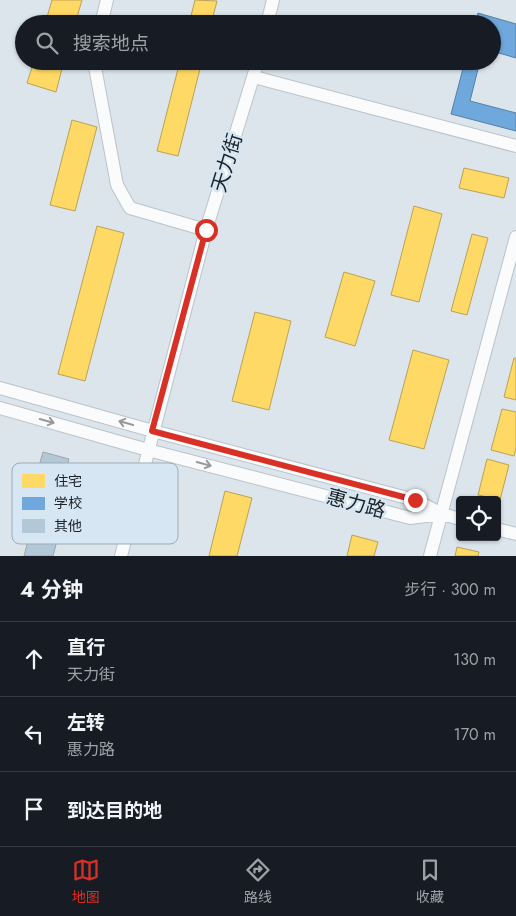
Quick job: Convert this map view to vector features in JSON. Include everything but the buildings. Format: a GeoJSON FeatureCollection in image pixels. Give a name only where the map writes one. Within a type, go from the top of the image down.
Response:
{"type":"FeatureCollection","features":[{"type":"Feature","properties":{"kind":"street"},"geometry":{"type":"LineString","coordinates":[[103,15],[107,0]]}},
{"type":"Feature","properties":{"kind":"street"},"geometry":{"type":"LineString","coordinates":[[269,15],[273,0]]}},
{"type":"Feature","properties":{"kind":"street"},"geometry":{"type":"LineString","coordinates":[[97,70],[117,185],[130,208],[206,230]]}},
{"type":"Feature","properties":{"kind":"street","name":"天力街"},"geometry":{"type":"LineString","coordinates":[[145,463],[206,230],[256,70]]}},
{"type":"Feature","properties":{"kind":"street"},"geometry":{"type":"LineString","coordinates":[[254,78],[516,146]]}},
{"type":"Feature","properties":{"kind":"street"},"geometry":{"type":"LineString","coordinates":[[430,556],[516,236]]}},
{"type":"Feature","properties":{"kind":"street","name":"惠力路"},"geometry":{"type":"LineString","coordinates":[[0,388],[152,431],[415,500],[442,514]]}},
{"type":"Feature","properties":{"kind":"street","name":"惠力路"},"geometry":{"type":"LineString","coordinates":[[0,408],[148,450],[410,518],[442,514]]}},
{"type":"Feature","properties":{"kind":"street"},"geometry":{"type":"LineString","coordinates":[[442,514],[456,518]]}},
{"type":"Feature","properties":{"kind":"street"},"geometry":{"type":"LineString","coordinates":[[501,530],[516,534]]}},
{"type":"Feature","properties":{"kind":"route"},"geometry":{"type":"LineString","coordinates":[[206,230],[152,431],[415,500]]}}]}
